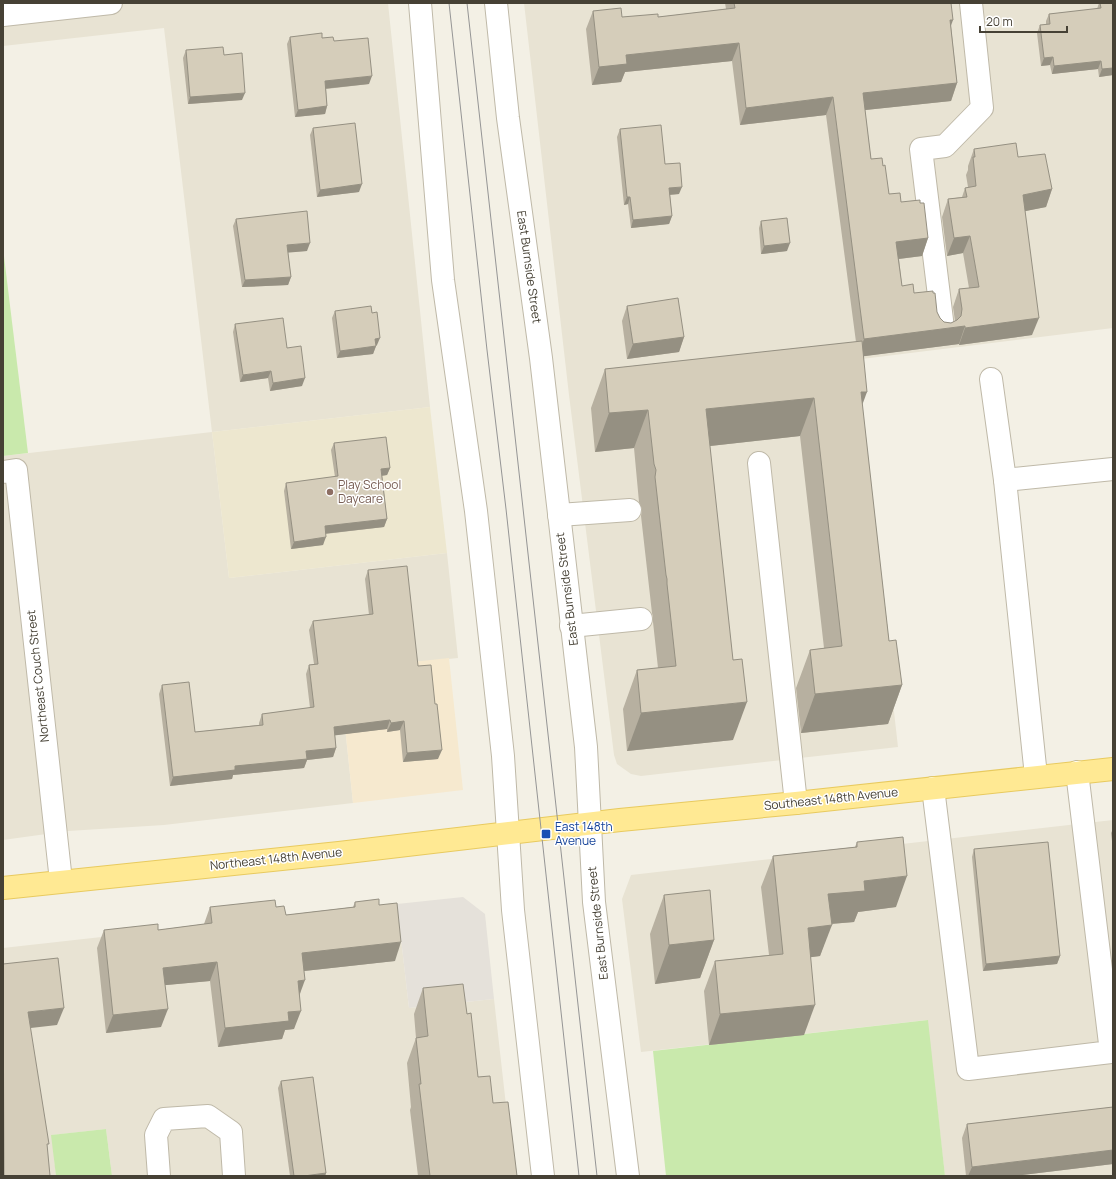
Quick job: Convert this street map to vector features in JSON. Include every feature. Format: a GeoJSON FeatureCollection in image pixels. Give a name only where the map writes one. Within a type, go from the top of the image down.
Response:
{"type":"FeatureCollection","features":[{"type":"Feature","properties":{"kind":"main road","name":"Southeast 148th Avenue"},"geometry":{"type":"LineString","coordinates":[[550,828],[796,803],[1113,768]]}},
{"type":"Feature","properties":{"kind":"main road","name":"Northeast 148th Avenue"},"geometry":{"type":"LineString","coordinates":[[3,888],[339,853],[550,828]]}},
{"type":"Feature","properties":{"kind":"street"},"geometry":{"type":"LineString","coordinates":[[3,15],[111,3]]}},
{"type":"Feature","properties":{"kind":"street"},"geometry":{"type":"LineString","coordinates":[[420,3],[443,280],[476,511],[503,756],[513,910],[543,1176]]}},
{"type":"Feature","properties":{"kind":"street","name":"East Burnside Street"},"geometry":{"type":"LineString","coordinates":[[496,3],[508,118],[541,358],[586,748],[594,902],[628,1176]]}},
{"type":"Feature","properties":{"kind":"street"},"geometry":{"type":"LineString","coordinates":[[943,328],[921,149],[945,146],[982,108],[971,3]]}},
{"type":"Feature","properties":{"kind":"street"},"geometry":{"type":"LineString","coordinates":[[991,379],[1005,480],[1036,776]]}},
{"type":"Feature","properties":{"kind":"street"},"geometry":{"type":"LineString","coordinates":[[759,463],[796,803]]}},
{"type":"Feature","properties":{"kind":"street"},"geometry":{"type":"LineString","coordinates":[[1005,480],[1113,469]]}},
{"type":"Feature","properties":{"kind":"street","name":"Northeast Couch Street"},"geometry":{"type":"LineString","coordinates":[[9,471],[61,881]]}},
{"type":"Feature","properties":{"kind":"street"},"geometry":{"type":"LineString","coordinates":[[559,515],[630,510]]}},
{"type":"Feature","properties":{"kind":"street"},"geometry":{"type":"LineString","coordinates":[[571,626],[641,619]]}},
{"type":"Feature","properties":{"kind":"street"},"geometry":{"type":"LineString","coordinates":[[933,788],[968,1069],[1111,1052],[1077,772]]}},
{"type":"Feature","properties":{"kind":"street"},"geometry":{"type":"LineString","coordinates":[[159,1176],[156,1135],[164,1119],[208,1116],[231,1132],[234,1176]]}},
{"type":"Feature","properties":{"kind":"shaded area"},"geometry":{"type":"Polygon","coordinates":[[[3,3],[388,3],[430,407],[212,432],[164,28],[3,46],[3,3]]]}},
{"type":"Feature","properties":{"kind":"shaded area"},"geometry":{"type":"Polygon","coordinates":[[[524,3],[1113,3],[1113,328],[610,390],[856,374],[898,747],[641,776],[631,774],[617,764],[614,755],[569,395],[524,3]]]}},
{"type":"Feature","properties":{"kind":"shaded area","name":"Play School Daycare"},"geometry":{"type":"Polygon","coordinates":[[[430,407],[447,553],[229,578],[212,432],[430,407]]]}},
{"type":"Feature","properties":{"kind":"shaded area"},"geometry":{"type":"Polygon","coordinates":[[[212,432],[229,578],[447,553],[458,658],[339,670],[353,803],[164,825],[68,831],[3,840],[3,456],[212,432]]]}},
{"type":"Feature","properties":{"kind":"shaded area"},"geometry":{"type":"Polygon","coordinates":[[[449,658],[463,790],[353,803],[339,670],[449,658]]]}},
{"type":"Feature","properties":{"kind":"shaded area"},"geometry":{"type":"Polygon","coordinates":[[[1113,820],[1113,1176],[945,1176],[927,1020],[641,1052],[622,899],[631,875],[1113,820]]]}},
{"type":"Feature","properties":{"kind":"shaded area"},"geometry":{"type":"Polygon","coordinates":[[[463,897],[485,914],[494,999],[409,1008],[397,904],[463,897]]]}},
{"type":"Feature","properties":{"kind":"shaded area"},"geometry":{"type":"Polygon","coordinates":[[[397,904],[409,1008],[494,999],[514,1176],[112,1176],[106,1129],[52,1135],[56,1176],[3,1176],[3,948],[397,904]]]}},
{"type":"Feature","properties":{"kind":"green space"},"geometry":{"type":"Polygon","coordinates":[[[3,248],[28,453],[3,456],[3,248]]]}},
{"type":"Feature","properties":{"kind":"green space"},"geometry":{"type":"Polygon","coordinates":[[[928,1020],[945,1176],[666,1176],[653,1051],[928,1020]]]}},
{"type":"Feature","properties":{"kind":"green space"},"geometry":{"type":"Polygon","coordinates":[[[106,1129],[112,1176],[56,1176],[51,1135],[106,1129]]]}},
{"type":"Feature","properties":{"kind":"building"},"geometry":{"type":"Polygon","coordinates":[[[734,3],[951,3],[953,20],[950,20],[957,83],[863,93],[871,159],[882,158],[883,166],[885,165],[889,194],[900,193],[901,202],[920,200],[920,203],[924,203],[928,238],[896,242],[902,286],[913,284],[914,293],[933,291],[933,293],[935,293],[937,312],[944,322],[951,323],[961,316],[962,309],[959,289],[979,287],[970,236],[954,238],[948,199],[967,197],[965,188],[976,186],[973,157],[975,157],[974,149],[1016,143],[1018,157],[1045,154],[1052,189],[1023,195],[1039,318],[864,339],[833,97],[746,108],[739,43],[626,55],[627,64],[599,67],[593,11],[621,8],[622,17],[658,14],[658,17],[735,8],[734,3]]]}},
{"type":"Feature","properties":{"kind":"building"},"geometry":{"type":"Polygon","coordinates":[[[1100,3],[1113,3],[1113,68],[1102,69],[1101,61],[1054,66],[1053,57],[1044,58],[1040,25],[1050,24],[1049,14],[1101,8],[1100,3]]]}},
{"type":"Feature","properties":{"kind":"building"},"geometry":{"type":"Polygon","coordinates":[[[322,33],[322,38],[333,37],[334,41],[368,38],[372,76],[325,81],[327,106],[298,110],[290,37],[322,33]]]}},
{"type":"Feature","properties":{"kind":"building"},"geometry":{"type":"Polygon","coordinates":[[[223,47],[224,55],[242,53],[245,93],[190,97],[186,50],[223,47]]]}},
{"type":"Feature","properties":{"kind":"building"},"geometry":{"type":"Polygon","coordinates":[[[355,123],[362,184],[320,190],[313,128],[355,123]]]}},
{"type":"Feature","properties":{"kind":"building"},"geometry":{"type":"Polygon","coordinates":[[[661,125],[665,164],[680,163],[682,187],[669,188],[672,216],[633,220],[630,197],[627,197],[620,129],[661,125]]]}},
{"type":"Feature","properties":{"kind":"building"},"geometry":{"type":"Polygon","coordinates":[[[307,211],[310,243],[287,245],[291,277],[245,280],[236,219],[307,211]]]}},
{"type":"Feature","properties":{"kind":"building"},"geometry":{"type":"Polygon","coordinates":[[[787,218],[790,243],[764,246],[761,221],[787,218]]]}},
{"type":"Feature","properties":{"kind":"building"},"geometry":{"type":"Polygon","coordinates":[[[678,298],[684,337],[633,344],[627,306],[678,298]]]}},
{"type":"Feature","properties":{"kind":"building"},"geometry":{"type":"Polygon","coordinates":[[[371,306],[372,313],[377,312],[380,338],[375,339],[376,346],[340,351],[335,311],[371,306]]]}},
{"type":"Feature","properties":{"kind":"building"},"geometry":{"type":"Polygon","coordinates":[[[283,318],[287,348],[301,346],[305,378],[273,383],[271,371],[243,375],[235,324],[283,318]]]}},
{"type":"Feature","properties":{"kind":"building"},"geometry":{"type":"Polygon","coordinates":[[[862,341],[867,392],[861,392],[889,641],[896,640],[902,685],[815,694],[810,650],[842,646],[814,398],[706,409],[733,660],[742,659],[747,702],[641,713],[637,670],[676,666],[655,477],[656,470],[648,410],[609,413],[605,369],[862,341]]]}},
{"type":"Feature","properties":{"kind":"building"},"geometry":{"type":"Polygon","coordinates":[[[386,437],[390,468],[381,469],[387,519],[325,526],[326,537],[294,542],[286,483],[338,476],[334,443],[386,437]]]}},
{"type":"Feature","properties":{"kind":"building"},"geometry":{"type":"Polygon","coordinates":[[[407,566],[418,666],[431,665],[442,750],[407,753],[404,721],[391,723],[390,720],[334,727],[336,748],[306,751],[307,759],[235,766],[235,770],[173,777],[162,685],[189,682],[195,732],[263,725],[262,714],[314,707],[309,665],[318,664],[313,621],[373,614],[368,570],[407,566]]]}},
{"type":"Feature","properties":{"kind":"building"},"geometry":{"type":"Polygon","coordinates":[[[903,837],[907,876],[864,881],[865,891],[828,894],[832,925],[808,928],[815,1005],[720,1014],[715,961],[783,954],[773,856],[857,847],[857,842],[903,837]]]}},
{"type":"Feature","properties":{"kind":"building"},"geometry":{"type":"Polygon","coordinates":[[[1048,842],[1060,956],[986,964],[974,849],[1048,842]]]}},
{"type":"Feature","properties":{"kind":"building"},"geometry":{"type":"Polygon","coordinates":[[[710,890],[714,940],[669,945],[664,895],[710,890]]]}},
{"type":"Feature","properties":{"kind":"building"},"geometry":{"type":"Polygon","coordinates":[[[379,899],[379,905],[397,903],[401,942],[302,953],[305,980],[298,981],[301,1011],[288,1012],[289,1021],[225,1028],[217,962],[163,968],[168,1009],[113,1015],[104,930],[158,924],[158,930],[212,923],[210,907],[275,900],[276,907],[284,906],[286,915],[355,907],[355,902],[379,899]]]}},
{"type":"Feature","properties":{"kind":"building"},"geometry":{"type":"Polygon","coordinates":[[[58,958],[64,1008],[28,1012],[49,1144],[47,1144],[50,1176],[4,1176],[3,964],[58,958]]]}},
{"type":"Feature","properties":{"kind":"building"},"geometry":{"type":"Polygon","coordinates":[[[463,984],[467,1014],[471,1013],[478,1077],[490,1076],[493,1103],[508,1102],[517,1176],[430,1176],[419,1084],[421,1084],[416,1038],[428,1036],[423,988],[463,984]]]}},
{"type":"Feature","properties":{"kind":"building"},"geometry":{"type":"Polygon","coordinates":[[[313,1077],[326,1173],[294,1176],[281,1081],[313,1077]]]}},
{"type":"Feature","properties":{"kind":"building"},"geometry":{"type":"Polygon","coordinates":[[[1113,1107],[1113,1150],[972,1167],[967,1124],[1113,1107]]]}},
{"type":"Feature","properties":{"kind":"tram line"},"geometry":{"type":"LineString","coordinates":[[449,3],[579,1176]]}},
{"type":"Feature","properties":{"kind":"tram line"},"geometry":{"type":"LineString","coordinates":[[467,3],[597,1176]]}},
{"type":"Feature","properties":{"kind":"place","name":"Play School Daycare"},"geometry":{"type":"Point","coordinates":[330,492]}},
{"type":"Feature","properties":{"kind":"place","name":"East 148th Avenue"},"geometry":{"type":"Point","coordinates":[546,834]}}]}
